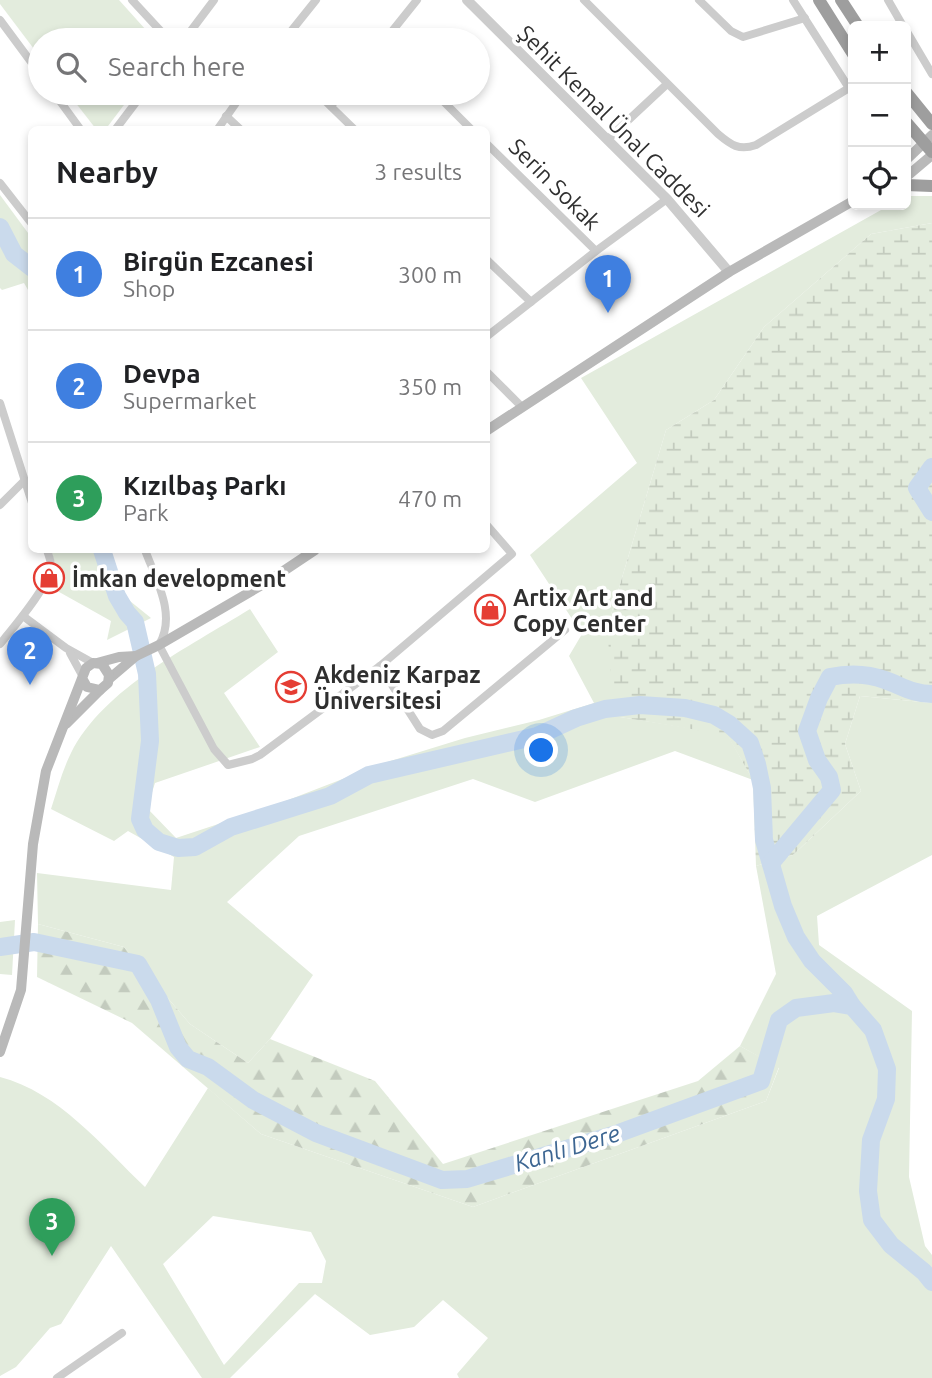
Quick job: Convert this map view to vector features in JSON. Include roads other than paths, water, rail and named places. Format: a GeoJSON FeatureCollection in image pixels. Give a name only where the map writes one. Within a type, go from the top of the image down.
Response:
{"type":"FeatureCollection","features":[{"type":"Feature","properties":{"kind":"highway"},"geometry":{"type":"LineString","coordinates":[[819,0],[848,46]]}},
{"type":"Feature","properties":{"kind":"highway"},"geometry":{"type":"LineString","coordinates":[[841,0],[855,21]]}},
{"type":"Feature","properties":{"kind":"highway"},"geometry":{"type":"LineString","coordinates":[[911,98],[932,124]]}},
{"type":"Feature","properties":{"kind":"highway"},"geometry":{"type":"LineString","coordinates":[[911,127],[930,147]]}},
{"type":"Feature","properties":{"kind":"highway"},"geometry":{"type":"LineString","coordinates":[[911,185],[932,186]]}},
{"type":"Feature","properties":{"kind":"main road"},"geometry":{"type":"LineString","coordinates":[[911,157],[930,147]]}},
{"type":"Feature","properties":{"kind":"main road"},"geometry":{"type":"LineString","coordinates":[[911,171],[930,147]]}},
{"type":"Feature","properties":{"kind":"main road"},"geometry":{"type":"LineString","coordinates":[[490,429],[729,272],[848,204]]}},
{"type":"Feature","properties":{"kind":"main road"},"geometry":{"type":"LineString","coordinates":[[64,726],[106,686],[109,679],[136,656],[267,582],[310,553]]}},
{"type":"Feature","properties":{"kind":"main road"},"geometry":{"type":"LineString","coordinates":[[0,1052],[21,990],[33,844],[46,771],[86,668],[119,657],[136,656]]}},
{"type":"Feature","properties":{"kind":"main road"},"geometry":{"type":"LineString","coordinates":[[95,663],[108,670],[109,679]]}},
{"type":"Feature","properties":{"kind":"main road"},"geometry":{"type":"LineString","coordinates":[[83,678],[87,687],[100,690]]}},
{"type":"Feature","properties":{"kind":"street"},"geometry":{"type":"LineString","coordinates":[[132,0],[158,28]]}},
{"type":"Feature","properties":{"kind":"street"},"geometry":{"type":"LineString","coordinates":[[193,28],[214,0]]}},
{"type":"Feature","properties":{"kind":"street"},"geometry":{"type":"LineString","coordinates":[[294,28],[316,0]]}},
{"type":"Feature","properties":{"kind":"street"},"geometry":{"type":"LineString","coordinates":[[395,28],[417,0]]}},
{"type":"Feature","properties":{"kind":"street","name":"Şehit Kemal Ünal Caddesi"},"geometry":{"type":"LineString","coordinates":[[467,0],[667,199],[729,272]]}},
{"type":"Feature","properties":{"kind":"street"},"geometry":{"type":"LineString","coordinates":[[584,0],[718,135],[734,147],[746,149],[849,88],[793,0]]}},
{"type":"Feature","properties":{"kind":"street"},"geometry":{"type":"LineString","coordinates":[[699,0],[731,31],[743,37],[805,18]]}},
{"type":"Feature","properties":{"kind":"street"},"geometry":{"type":"LineString","coordinates":[[888,0],[901,21]]}},
{"type":"Feature","properties":{"kind":"street"},"geometry":{"type":"LineString","coordinates":[[0,20],[28,58]]}},
{"type":"Feature","properties":{"kind":"street"},"geometry":{"type":"LineString","coordinates":[[911,38],[932,74]]}},
{"type":"Feature","properties":{"kind":"street"},"geometry":{"type":"LineString","coordinates":[[607,140],[667,84]]}},
{"type":"Feature","properties":{"kind":"street"},"geometry":{"type":"LineString","coordinates":[[63,105],[78,126]]}},
{"type":"Feature","properties":{"kind":"street"},"geometry":{"type":"LineString","coordinates":[[118,126],[135,105]]}},
{"type":"Feature","properties":{"kind":"street"},"geometry":{"type":"LineString","coordinates":[[220,126],[234,105]]}},
{"type":"Feature","properties":{"kind":"street"},"geometry":{"type":"LineString","coordinates":[[447,105],[468,126]]}},
{"type":"Feature","properties":{"kind":"street"},"geometry":{"type":"LineString","coordinates":[[331,106],[351,126]]}},
{"type":"Feature","properties":{"kind":"street"},"geometry":{"type":"LineString","coordinates":[[226,116],[237,126]]}},
{"type":"Feature","properties":{"kind":"street","name":"Serin Sokak"},"geometry":{"type":"LineString","coordinates":[[490,148],[596,251]]}},
{"type":"Feature","properties":{"kind":"street"},"geometry":{"type":"LineString","coordinates":[[0,183],[28,219]]}},
{"type":"Feature","properties":{"kind":"street"},"geometry":{"type":"LineString","coordinates":[[490,334],[667,199]]}},
{"type":"Feature","properties":{"kind":"street"},"geometry":{"type":"LineString","coordinates":[[490,263],[531,302]]}},
{"type":"Feature","properties":{"kind":"street"},"geometry":{"type":"LineString","coordinates":[[490,376],[522,407]]}},
{"type":"Feature","properties":{"kind":"street"},"geometry":{"type":"LineString","coordinates":[[0,403],[28,492]]}},
{"type":"Feature","properties":{"kind":"street"},"geometry":{"type":"LineString","coordinates":[[0,505],[24,481]]}},
{"type":"Feature","properties":{"kind":"street"},"geometry":{"type":"LineString","coordinates":[[146,553],[167,617],[165,635],[159,645],[214,748],[229,765],[253,760],[380,666],[512,554],[490,529]]}},
{"type":"Feature","properties":{"kind":"street"},"geometry":{"type":"LineString","coordinates":[[0,645],[23,616],[49,575],[51,566],[48,553]]}},
{"type":"Feature","properties":{"kind":"street"},"geometry":{"type":"LineString","coordinates":[[23,616],[66,648],[95,663]]}},
{"type":"Feature","properties":{"kind":"street"},"geometry":{"type":"LineString","coordinates":[[380,666],[420,729],[432,735],[443,731],[565,630]]}},
{"type":"Feature","properties":{"kind":"street"},"geometry":{"type":"LineString","coordinates":[[66,648],[77,662],[83,678]]}},
{"type":"Feature","properties":{"kind":"street"},"geometry":{"type":"LineString","coordinates":[[57,1378],[122,1332]]}},
{"type":"Feature","properties":{"kind":"waterway"},"geometry":{"type":"LineString","coordinates":[[0,227],[14,254],[28,265]]}},
{"type":"Feature","properties":{"kind":"waterway"},"geometry":{"type":"LineString","coordinates":[[932,467],[917,488],[932,512]]}},
{"type":"Feature","properties":{"kind":"waterway"},"geometry":{"type":"LineString","coordinates":[[103,553],[117,596],[135,622],[147,674],[150,741],[140,819],[145,830],[159,842],[178,848],[195,847],[231,827],[330,796],[369,775],[537,736],[576,718],[605,709],[640,705],[685,708],[714,715],[729,724],[750,743],[762,788],[764,840],[783,906],[796,937],[812,961],[844,993],[852,1006]]}},
{"type":"Feature","properties":{"kind":"waterway"},"geometry":{"type":"LineString","coordinates":[[771,863],[832,790],[829,777],[817,760],[807,731],[830,677],[851,674],[871,676],[913,691],[932,694]]}},
{"type":"Feature","properties":{"kind":"waterway","name":"Kanlı Dere"},"geometry":{"type":"LineString","coordinates":[[0,947],[34,942],[138,964],[159,1000],[178,1047],[188,1059],[208,1067],[253,1100],[316,1133],[442,1180],[467,1179],[619,1133],[761,1081],[779,1020],[796,1008],[834,1003],[852,1006],[873,1030],[887,1069],[886,1099],[871,1140],[868,1191],[872,1220],[891,1245],[932,1282]]}},
{"type":"Feature","properties":{"kind":"place","name":"Birgün Ezcanesi"},"geometry":{"type":"Point","coordinates":[608,313]}},
{"type":"Feature","properties":{"kind":"place","name":"İmkan development"},"geometry":{"type":"Point","coordinates":[49,578]}},
{"type":"Feature","properties":{"kind":"place","name":"Artix Art and Copy Center"},"geometry":{"type":"Point","coordinates":[490,610]}},
{"type":"Feature","properties":{"kind":"place","name":"Devpa"},"geometry":{"type":"Point","coordinates":[30,685]}},
{"type":"Feature","properties":{"kind":"place","name":"Akdeniz Karpaz Üniversitesi"},"geometry":{"type":"Point","coordinates":[291,687]}},
{"type":"Feature","properties":{"kind":"place","name":"Kızılbaş Parkı"},"geometry":{"type":"Point","coordinates":[52,1256]}}]}
